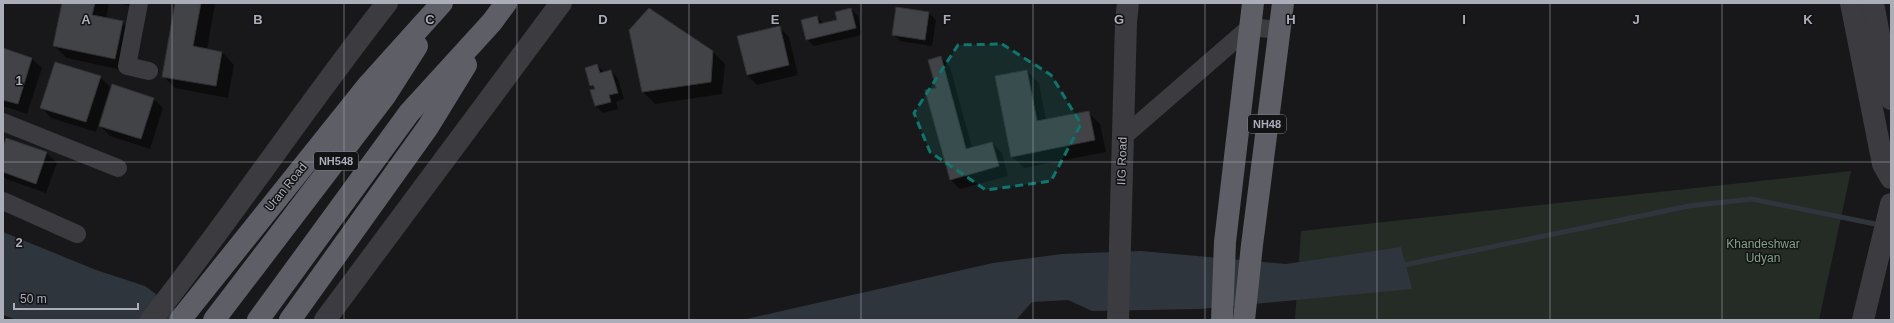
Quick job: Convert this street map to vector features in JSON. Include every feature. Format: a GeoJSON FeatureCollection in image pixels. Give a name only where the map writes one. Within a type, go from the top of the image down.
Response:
{"type":"FeatureCollection","features":[{"type":"Feature","properties":{"kind":"highway","name":"Uran Road"},"geometry":{"type":"LineString","coordinates":[[180,320],[369,84],[443,3]]}},
{"type":"Feature","properties":{"kind":"highway","name":"Uran Road"},"geometry":{"type":"LineString","coordinates":[[216,317],[385,96],[443,3]]}},
{"type":"Feature","properties":{"kind":"highway","name":"NH548"},"geometry":{"type":"LineString","coordinates":[[290,320],[428,127],[492,22],[506,3]]}},
{"type":"Feature","properties":{"kind":"highway","name":"NH48"},"geometry":{"type":"LineString","coordinates":[[1222,320],[1226,242],[1254,3]]}},
{"type":"Feature","properties":{"kind":"highway","name":"NH48"},"geometry":{"type":"LineString","coordinates":[[1244,320],[1252,244],[1283,3]]}},
{"type":"Feature","properties":{"kind":"highway","name":"NH548"},"geometry":{"type":"LineString","coordinates":[[258,320],[409,113],[492,22]]}},
{"type":"Feature","properties":{"kind":"street"},"geometry":{"type":"LineString","coordinates":[[139,3],[127,66],[149,71]]}},
{"type":"Feature","properties":{"kind":"street"},"geometry":{"type":"LineString","coordinates":[[151,320],[183,280],[340,63],[387,3]]}},
{"type":"Feature","properties":{"kind":"street"},"geometry":{"type":"LineString","coordinates":[[325,320],[561,3]]}},
{"type":"Feature","properties":{"kind":"street","name":"IIG Road"},"geometry":{"type":"LineString","coordinates":[[1118,320],[1122,138],[1128,3]]}},
{"type":"Feature","properties":{"kind":"street"},"geometry":{"type":"LineString","coordinates":[[1851,3],[1888,169]]}},
{"type":"Feature","properties":{"kind":"street"},"geometry":{"type":"LineString","coordinates":[[1874,3],[1886,39],[1891,99]]}},
{"type":"Feature","properties":{"kind":"street"},"geometry":{"type":"LineString","coordinates":[[1122,138],[1250,27],[1279,30]]}},
{"type":"Feature","properties":{"kind":"street"},"geometry":{"type":"LineString","coordinates":[[3,122],[118,168]]}},
{"type":"Feature","properties":{"kind":"street"},"geometry":{"type":"LineString","coordinates":[[3,201],[77,234]]}},
{"type":"Feature","properties":{"kind":"street"},"geometry":{"type":"LineString","coordinates":[[1863,320],[1884,268],[1884,237],[1891,204]]}},
{"type":"Feature","properties":{"kind":"highlighted area"},"geometry":{"type":"Polygon","coordinates":[[[1002,44],[1051,75],[1081,124],[1051,181],[986,190],[930,152],[914,113],[958,45],[1002,44]]]}},
{"type":"Feature","properties":{"kind":"green space","name":"Khandeshwar Udyan"},"geometry":{"type":"Polygon","coordinates":[[[1851,171],[1819,320],[1295,320],[1301,231],[1851,171]]]}},
{"type":"Feature","properties":{"kind":"shaded area"},"geometry":{"type":"Polygon","coordinates":[[[3,232],[96,270],[145,286],[191,320],[17,320],[3,315],[3,232]]]}},
{"type":"Feature","properties":{"kind":"shaded area"},"geometry":{"type":"Polygon","coordinates":[[[1401,247],[1412,289],[1200,309],[1092,311],[1068,300],[1032,302],[1016,320],[742,320],[993,263],[1062,254],[1141,251],[1286,264],[1401,247]]]}},
{"type":"Feature","properties":{"kind":"building"},"geometry":{"type":"Polygon","coordinates":[[[62,3],[95,3],[92,15],[123,21],[115,59],[53,46],[62,3]]]}},
{"type":"Feature","properties":{"kind":"building"},"geometry":{"type":"Polygon","coordinates":[[[175,3],[201,3],[193,46],[222,52],[216,86],[162,77],[175,3]]]}},
{"type":"Feature","properties":{"kind":"building"},"geometry":{"type":"Polygon","coordinates":[[[896,7],[929,12],[925,40],[892,35],[896,7]]]}},
{"type":"Feature","properties":{"kind":"building"},"geometry":{"type":"Polygon","coordinates":[[[649,8],[713,51],[711,82],[642,92],[629,30],[649,8]]]}},
{"type":"Feature","properties":{"kind":"building"},"geometry":{"type":"Polygon","coordinates":[[[851,8],[856,28],[806,40],[801,20],[817,16],[819,24],[837,20],[835,12],[851,8]]]}},
{"type":"Feature","properties":{"kind":"building"},"geometry":{"type":"Polygon","coordinates":[[[780,26],[789,65],[747,75],[737,36],[780,26]]]}},
{"type":"Feature","properties":{"kind":"building"},"geometry":{"type":"Polygon","coordinates":[[[3,48],[32,58],[18,104],[3,100],[3,48]]]}},
{"type":"Feature","properties":{"kind":"building"},"geometry":{"type":"Polygon","coordinates":[[[941,56],[966,149],[992,142],[999,166],[950,180],[925,90],[936,88],[928,60],[941,56]]]}},
{"type":"Feature","properties":{"kind":"building"},"geometry":{"type":"Polygon","coordinates":[[[55,62],[101,76],[86,122],[40,108],[55,62]]]}},
{"type":"Feature","properties":{"kind":"building"},"geometry":{"type":"Polygon","coordinates":[[[597,64],[600,73],[611,70],[618,93],[609,95],[611,102],[595,106],[590,90],[595,89],[593,85],[590,86],[585,68],[597,64]]]}},
{"type":"Feature","properties":{"kind":"building"},"geometry":{"type":"Polygon","coordinates":[[[1027,70],[1037,121],[1089,111],[1095,140],[1011,157],[995,76],[1027,70]]]}},
{"type":"Feature","properties":{"kind":"building"},"geometry":{"type":"Polygon","coordinates":[[[112,84],[154,98],[141,139],[99,126],[112,84]]]}},
{"type":"Feature","properties":{"kind":"building"},"geometry":{"type":"Polygon","coordinates":[[[6,138],[47,152],[36,184],[3,172],[3,146],[6,138]]]}},
{"type":"Feature","properties":{"kind":"waterway"},"geometry":{"type":"LineString","coordinates":[[1399,266],[1689,206],[1752,199],[1880,225]]}}]}
